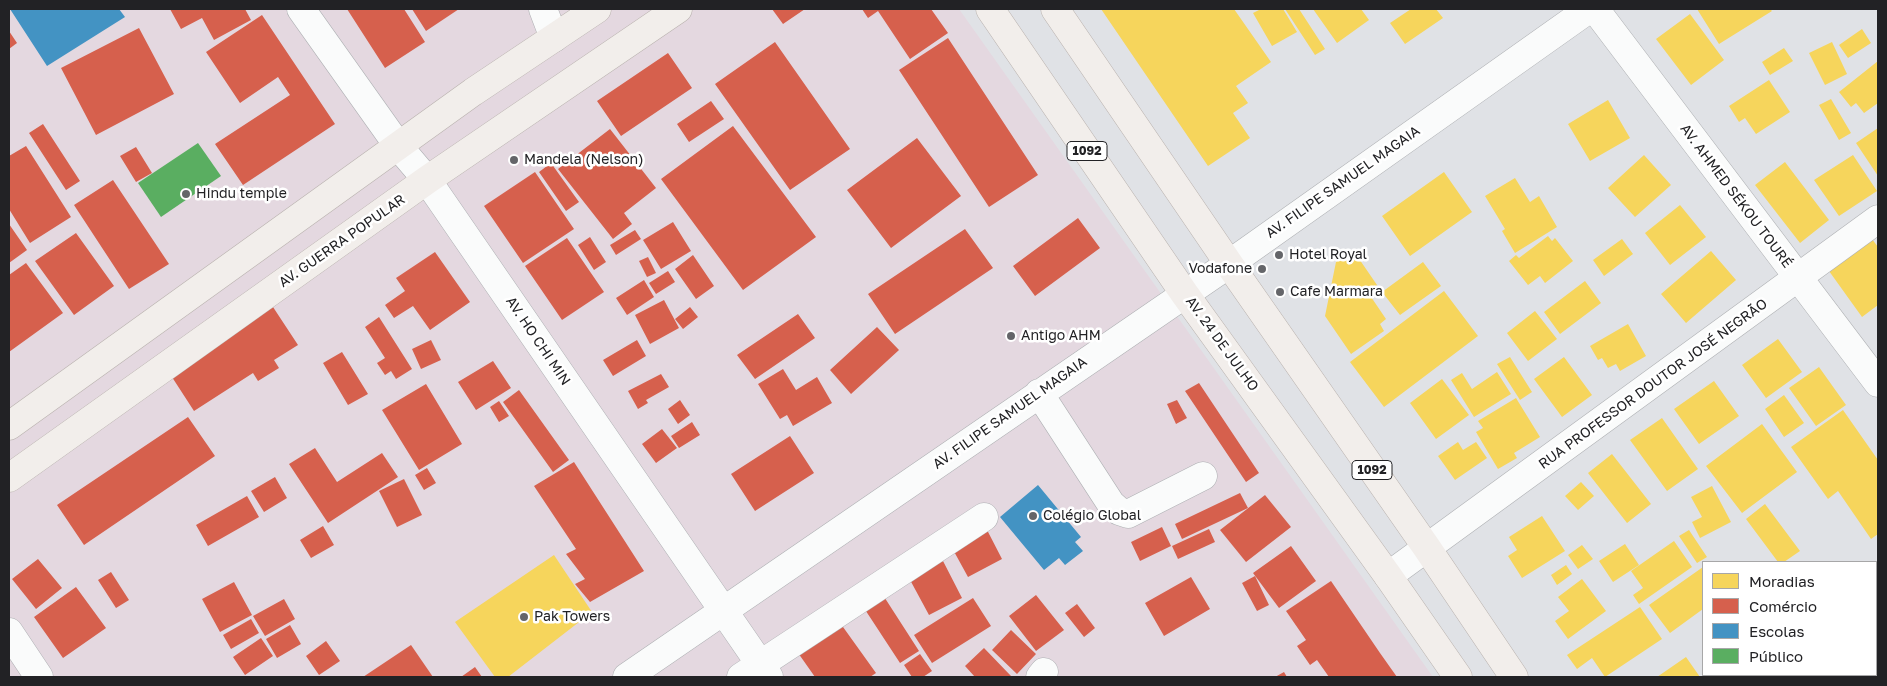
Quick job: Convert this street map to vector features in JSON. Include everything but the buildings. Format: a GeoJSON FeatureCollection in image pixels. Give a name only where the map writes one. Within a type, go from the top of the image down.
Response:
{"type":"FeatureCollection","features":[{"type":"Feature","properties":{"kind":"main road"},"geometry":{"type":"LineString","coordinates":[[9,426],[473,92],[597,9]]}},
{"type":"Feature","properties":{"kind":"main road","name":"AV. GUERRA POPULAR"},"geometry":{"type":"LineString","coordinates":[[9,478],[427,180],[678,9]]}},
{"type":"Feature","properties":{"kind":"main road","name":"AV. 24 DE JULHO"},"geometry":{"type":"LineString","coordinates":[[990,9],[1184,293],[1388,576],[1458,677]]}},
{"type":"Feature","properties":{"kind":"main road","name":"1092"},"geometry":{"type":"LineString","coordinates":[[1055,9],[1228,264],[1427,548],[1514,677]]}},
{"type":"Feature","properties":{"kind":"street","name":"AV. HO CHI MIN"},"geometry":{"type":"LineString","coordinates":[[301,9],[399,147],[427,180],[723,612],[757,673]]}},
{"type":"Feature","properties":{"kind":"street"},"geometry":{"type":"LineString","coordinates":[[543,9],[554,38]]}},
{"type":"Feature","properties":{"kind":"street","name":"AV. FILIPE SAMUEL MAGAIA"},"geometry":{"type":"LineString","coordinates":[[627,677],[1228,264],[1589,9]]}},
{"type":"Feature","properties":{"kind":"street","name":"AV. AHMED SÉKOU TOURÉ"},"geometry":{"type":"LineString","coordinates":[[1595,9],[1878,383]]}},
{"type":"Feature","properties":{"kind":"street","name":"RUA PROFESSOR DOUTOR JOSÉ NEGRÃO"},"geometry":{"type":"LineString","coordinates":[[1388,576],[1878,219]]}},
{"type":"Feature","properties":{"kind":"street"},"geometry":{"type":"LineString","coordinates":[[1039,393],[1111,504],[1119,511],[1128,514],[1203,476]]}},
{"type":"Feature","properties":{"kind":"street"},"geometry":{"type":"LineString","coordinates":[[757,673],[984,517]]}},
{"type":"Feature","properties":{"kind":"street"},"geometry":{"type":"LineString","coordinates":[[9,632],[39,677]]}},
{"type":"Feature","properties":{"kind":"shaded area"},"geometry":{"type":"Polygon","coordinates":[[[9,9],[959,9],[1433,677],[9,677],[9,9]]]}},
{"type":"Feature","properties":{"kind":"place","name":"Mandela (Nelson)"},"geometry":{"type":"Point","coordinates":[514,160]}},
{"type":"Feature","properties":{"kind":"place","name":"Hindu temple"},"geometry":{"type":"Point","coordinates":[186,194]}},
{"type":"Feature","properties":{"kind":"place","name":"Hotel Royal"},"geometry":{"type":"Point","coordinates":[1279,255]}},
{"type":"Feature","properties":{"kind":"place","name":"Vodafone"},"geometry":{"type":"Point","coordinates":[1262,269]}},
{"type":"Feature","properties":{"kind":"place","name":"Cafe Marmara"},"geometry":{"type":"Point","coordinates":[1280,292]}},
{"type":"Feature","properties":{"kind":"place","name":"Antigo AHM"},"geometry":{"type":"Point","coordinates":[1011,336]}},
{"type":"Feature","properties":{"kind":"place","name":"Colégio Global"},"geometry":{"type":"Point","coordinates":[1033,516]}},
{"type":"Feature","properties":{"kind":"place","name":"Pak Towers"},"geometry":{"type":"Point","coordinates":[524,617]}}]}
